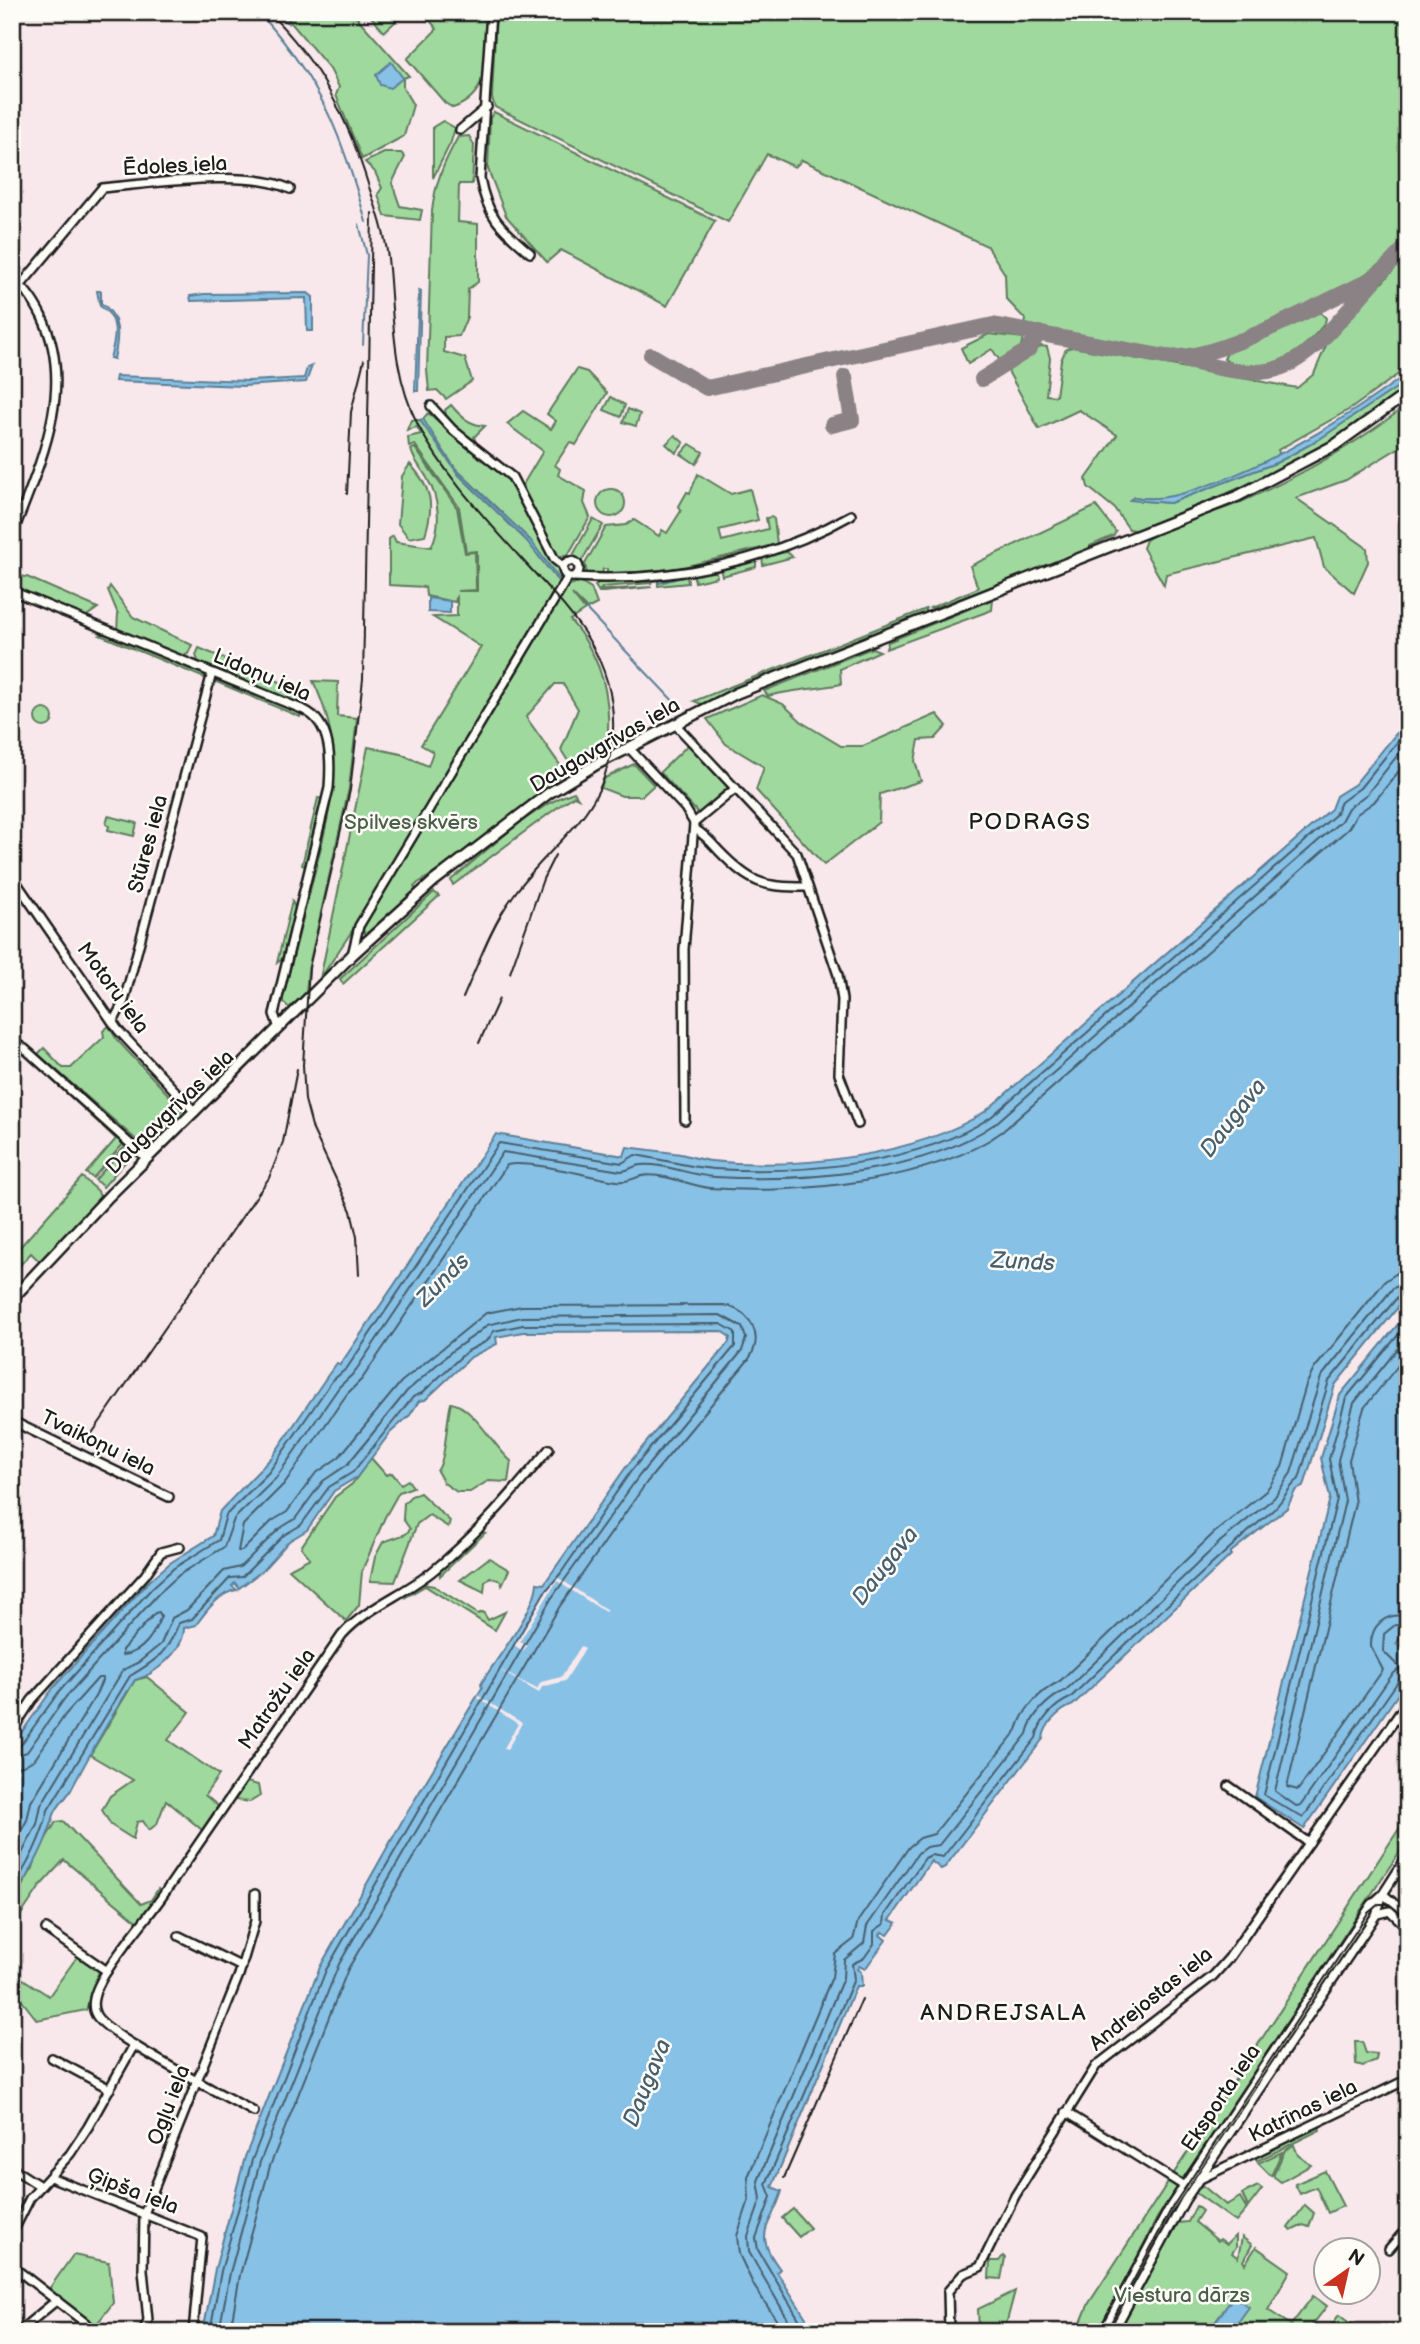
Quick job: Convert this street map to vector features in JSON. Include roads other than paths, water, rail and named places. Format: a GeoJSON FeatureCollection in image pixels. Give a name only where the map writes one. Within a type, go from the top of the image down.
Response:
{"type":"FeatureCollection","features":[{"type":"Feature","properties":{"kind":"main road","name":"Daugavgrīvas iela"},"geometry":{"type":"LineString","coordinates":[[12,1299],[148,1158],[352,955],[434,881],[549,793],[675,724],[747,689],[1238,496],[1308,460],[1371,421],[1408,393]]}},
{"type":"Feature","properties":{"kind":"main road","name":"Daugavgrīvas iela"},"geometry":{"type":"LineString","coordinates":[[12,1307],[23,1290]]}},
{"type":"Feature","properties":{"kind":"street"},"geometry":{"type":"LineString","coordinates":[[491,12],[487,107],[480,178],[484,199],[498,224],[530,253]]}},
{"type":"Feature","properties":{"kind":"street"},"geometry":{"type":"LineString","coordinates":[[460,130],[487,107]]}},
{"type":"Feature","properties":{"kind":"street","name":"Ēdoles iela"},"geometry":{"type":"LineString","coordinates":[[21,285],[102,188],[213,179],[270,181],[290,189]]}},
{"type":"Feature","properties":{"kind":"street"},"geometry":{"type":"LineString","coordinates":[[12,279],[21,285],[48,330],[56,369],[50,433],[12,536]]}},
{"type":"Feature","properties":{"kind":"street"},"geometry":{"type":"LineString","coordinates":[[431,406],[453,430],[512,477],[555,560],[571,577]]}},
{"type":"Feature","properties":{"kind":"street"},"geometry":{"type":"LineString","coordinates":[[571,577],[635,578],[690,570],[780,549],[813,536],[850,515]]}},
{"type":"Feature","properties":{"kind":"street"},"geometry":{"type":"LineString","coordinates":[[352,955],[359,926],[571,577],[579,572],[577,563],[569,561],[563,566]]}},
{"type":"Feature","properties":{"kind":"street","name":"Lidoņu iela"},"geometry":{"type":"LineString","coordinates":[[12,591],[308,712],[319,722],[326,736],[329,788],[274,1014],[279,1028]]}},
{"type":"Feature","properties":{"kind":"street","name":"Stūres iela"},"geometry":{"type":"LineString","coordinates":[[113,1022],[124,1001],[212,673]]}},
{"type":"Feature","properties":{"kind":"street"},"geometry":{"type":"LineString","coordinates":[[675,724],[797,854],[838,975],[842,1023],[839,1074],[858,1124]]}},
{"type":"Feature","properties":{"kind":"street"},"geometry":{"type":"LineString","coordinates":[[630,749],[685,808],[694,826],[750,879],[764,885],[807,887]]}},
{"type":"Feature","properties":{"kind":"street"},"geometry":{"type":"LineString","coordinates":[[685,1120],[684,949],[694,826],[736,788]]}},
{"type":"Feature","properties":{"kind":"street","name":"Motoru iela"},"geometry":{"type":"LineString","coordinates":[[12,876],[113,1022],[195,1112]]}},
{"type":"Feature","properties":{"kind":"street"},"geometry":{"type":"LineString","coordinates":[[12,1041],[26,1049],[148,1158]]}},
{"type":"Feature","properties":{"kind":"street","name":"Tvaikoņu iela"},"geometry":{"type":"LineString","coordinates":[[12,1422],[169,1497]]}},
{"type":"Feature","properties":{"kind":"street","name":"Matrožu iela"},"geometry":{"type":"LineString","coordinates":[[134,2045],[96,2016],[93,2004],[107,1970],[153,1911],[342,1635],[368,1613],[421,1580],[473,1537],[550,1450]]}},
{"type":"Feature","properties":{"kind":"street"},"geometry":{"type":"LineString","coordinates":[[12,1731],[32,1700],[145,1575],[161,1552],[180,1547]]}},
{"type":"Feature","properties":{"kind":"street","name":"Andrejostas iela"},"geometry":{"type":"LineString","coordinates":[[949,2332],[948,2291],[962,2274],[980,2267],[1010,2205],[1096,2066],[1219,1970],[1408,1701]]}},
{"type":"Feature","properties":{"kind":"street"},"geometry":{"type":"LineString","coordinates":[[1229,1786],[1309,1843]]}},
{"type":"Feature","properties":{"kind":"street","name":"Eksporta iela"},"geometry":{"type":"LineString","coordinates":[[1103,2332],[1159,2225],[1189,2178],[1203,2166],[1376,1915],[1383,1894],[1408,1855]]}},
{"type":"Feature","properties":{"kind":"street","name":"Ogļu iela"},"geometry":{"type":"LineString","coordinates":[[143,2332],[148,2319],[143,2270],[144,2214],[242,1967],[255,1922],[255,1894]]}},
{"type":"Feature","properties":{"kind":"street"},"geometry":{"type":"LineString","coordinates":[[1383,1894],[1408,1915]]}},
{"type":"Feature","properties":{"kind":"street","name":"Eksporta iela"},"geometry":{"type":"LineString","coordinates":[[1113,2332],[1163,2237],[1198,2180],[1203,2166],[1372,1904],[1383,1894]]}},
{"type":"Feature","properties":{"kind":"street"},"geometry":{"type":"LineString","coordinates":[[1376,1915],[1390,1911],[1408,1927]]}},
{"type":"Feature","properties":{"kind":"street"},"geometry":{"type":"LineString","coordinates":[[46,1929],[107,1970]]}},
{"type":"Feature","properties":{"kind":"street"},"geometry":{"type":"LineString","coordinates":[[179,1936],[242,1967]]}},
{"type":"Feature","properties":{"kind":"street"},"geometry":{"type":"LineString","coordinates":[[12,2234],[40,2186],[71,2154],[134,2045],[254,2112]]}},
{"type":"Feature","properties":{"kind":"street"},"geometry":{"type":"LineString","coordinates":[[52,2057],[110,2089]]}},
{"type":"Feature","properties":{"kind":"street","name":"Katrīnas iela"},"geometry":{"type":"LineString","coordinates":[[1198,2180],[1406,2083]]}},
{"type":"Feature","properties":{"kind":"street"},"geometry":{"type":"LineString","coordinates":[[1066,2112],[1181,2184]]}},
{"type":"Feature","properties":{"kind":"street"},"geometry":{"type":"LineString","coordinates":[[1203,2166],[1214,2173]]}},
{"type":"Feature","properties":{"kind":"street"},"geometry":{"type":"LineString","coordinates":[[12,2168],[40,2186]]}},
{"type":"Feature","properties":{"kind":"street","name":"Ģipša iela"},"geometry":{"type":"LineString","coordinates":[[50,2177],[202,2237],[193,2332]]}},
{"type":"Feature","properties":{"kind":"street"},"geometry":{"type":"LineString","coordinates":[[1189,2178],[1198,2180]]}},
{"type":"Feature","properties":{"kind":"street"},"geometry":{"type":"LineString","coordinates":[[1389,2249],[1408,2227]]}},
{"type":"Feature","properties":{"kind":"street"},"geometry":{"type":"LineString","coordinates":[[12,2266],[97,2332]]}},
{"type":"Feature","properties":{"kind":"street"},"geometry":{"type":"LineString","coordinates":[[18,2332],[57,2300]]}},
{"type":"Feature","properties":{"kind":"water"},"geometry":{"type":"Polygon","coordinates":[[[391,62],[403,78],[390,88],[380,85],[376,75],[391,62]]]}},
{"type":"Feature","properties":{"kind":"water"},"geometry":{"type":"Polygon","coordinates":[[[419,290],[418,391],[415,391],[419,290]]]}},
{"type":"Feature","properties":{"kind":"water"},"geometry":{"type":"Polygon","coordinates":[[[97,291],[101,291],[101,303],[112,314],[117,328],[114,359],[110,358],[115,335],[114,322],[100,306],[97,291]]]}},
{"type":"Feature","properties":{"kind":"water"},"geometry":{"type":"Polygon","coordinates":[[[308,293],[313,297],[313,331],[307,331],[306,298],[191,301],[190,296],[204,294],[308,293]]]}},
{"type":"Feature","properties":{"kind":"water"},"geometry":{"type":"Polygon","coordinates":[[[312,366],[306,382],[243,386],[115,381],[116,376],[249,381],[304,378],[307,368],[312,366]]]}},
{"type":"Feature","properties":{"kind":"water"},"geometry":{"type":"Polygon","coordinates":[[[1408,373],[1408,380],[1318,440],[1278,462],[1170,503],[1130,500],[1134,497],[1176,495],[1217,482],[1268,460],[1316,434],[1408,373]]]}},
{"type":"Feature","properties":{"kind":"water"},"geometry":{"type":"Polygon","coordinates":[[[423,419],[455,468],[530,540],[559,579],[557,580],[527,541],[459,475],[420,420],[423,419]]]}},
{"type":"Feature","properties":{"kind":"water"},"geometry":{"type":"Polygon","coordinates":[[[428,598],[450,601],[450,613],[428,612],[428,598]]]}},
{"type":"Feature","properties":{"kind":"water"},"geometry":{"type":"Polygon","coordinates":[[[1408,719],[1408,1295],[1335,1385],[1304,1486],[1295,1491],[1287,1508],[1231,1552],[1231,1555],[1073,1705],[1053,1719],[1046,1728],[1043,1739],[945,1867],[941,1869],[931,1861],[890,1920],[897,1923],[888,1935],[882,1932],[880,1935],[886,1940],[865,1969],[859,1966],[857,1969],[861,1972],[862,1986],[856,1986],[772,2187],[782,2191],[765,2237],[771,2256],[780,2269],[777,2272],[808,2321],[805,2324],[810,2332],[203,2332],[215,2269],[245,2157],[320,1967],[405,1816],[482,1688],[481,1684],[522,1621],[535,1595],[537,1583],[544,1584],[626,1467],[729,1342],[730,1337],[721,1331],[523,1332],[496,1337],[497,1344],[471,1357],[425,1400],[419,1401],[410,1415],[390,1433],[357,1477],[334,1491],[307,1530],[289,1541],[262,1571],[239,1588],[235,1583],[232,1586],[237,1590],[219,1598],[196,1625],[184,1628],[179,1645],[167,1660],[151,1673],[135,1680],[70,1791],[55,1811],[37,1858],[12,1900],[12,1746],[53,1688],[147,1583],[170,1563],[213,1536],[220,1511],[272,1457],[328,1375],[337,1363],[340,1365],[496,1134],[624,1156],[627,1147],[711,1161],[779,1163],[853,1157],[925,1139],[957,1127],[986,1111],[1331,809],[1336,796],[1355,784],[1408,719]]]}},
{"type":"Feature","properties":{"kind":"water"},"geometry":{"type":"Polygon","coordinates":[[[1408,1312],[1408,1645],[1399,1640],[1396,1644],[1408,1651],[1408,1680],[1304,1829],[1255,1797],[1330,1498],[1321,1458],[1340,1395],[1408,1312]]]}},
{"type":"Feature","properties":{"kind":"water"},"geometry":{"type":"Polygon","coordinates":[[[1234,2296],[1249,2307],[1231,2332],[1208,2332],[1234,2296]]]}},
{"type":"Feature","properties":{"kind":"waterway"},"geometry":{"type":"LineString","coordinates":[[257,12],[264,18],[267,16]]}},
{"type":"Feature","properties":{"kind":"waterway"},"geometry":{"type":"LineString","coordinates":[[277,12],[289,24]]}},
{"type":"Feature","properties":{"kind":"waterway"},"geometry":{"type":"LineString","coordinates":[[264,18],[316,89],[349,164],[366,222]]}},
{"type":"Feature","properties":{"kind":"waterway"},"geometry":{"type":"LineString","coordinates":[[359,224],[367,255],[363,345]]}},
{"type":"Feature","properties":{"kind":"waterway"},"geometry":{"type":"LineString","coordinates":[[750,561],[758,559]]}},
{"type":"Feature","properties":{"kind":"waterway"},"geometry":{"type":"LineString","coordinates":[[695,574],[707,571]]}},
{"type":"Feature","properties":{"kind":"waterway"},"geometry":{"type":"LineString","coordinates":[[659,583],[687,576]]}},
{"type":"Feature","properties":{"kind":"waterway"},"geometry":{"type":"LineString","coordinates":[[586,609],[677,705]]}},
{"type":"Feature","properties":{"kind":"tram line"},"geometry":{"type":"LineString","coordinates":[[1106,2332],[1173,2206],[1368,1913],[1379,1904],[1389,1904],[1408,1919]]}},
{"type":"Feature","properties":{"kind":"railway"},"geometry":{"type":"LineString","coordinates":[[268,12],[317,71],[342,115],[361,162],[385,240],[398,364],[409,405],[418,425],[439,460],[464,493],[553,593],[584,633],[606,677],[612,703],[613,730],[602,784],[578,822],[529,875],[505,908],[463,998]]}},
{"type":"Feature","properties":{"kind":"railway"},"geometry":{"type":"LineString","coordinates":[[359,1275],[357,1237],[351,1211],[313,1130],[305,1100],[303,1065],[309,968],[350,790],[363,679],[372,213]]}},
{"type":"Feature","properties":{"kind":"railway"},"geometry":{"type":"LineString","coordinates":[[347,494],[351,412],[364,360]]}},
{"type":"Feature","properties":{"kind":"railway"},"geometry":{"type":"LineString","coordinates":[[510,973],[543,879],[555,855]]}},
{"type":"Feature","properties":{"kind":"railway"},"geometry":{"type":"LineString","coordinates":[[479,1043],[499,999]]}},
{"type":"Feature","properties":{"kind":"railway"},"geometry":{"type":"LineString","coordinates":[[86,1442],[269,1178],[283,1142],[297,1069]]}},
{"type":"Feature","properties":{"kind":"railway"},"geometry":{"type":"LineString","coordinates":[[784,2178],[862,1999]]}},
{"type":"Feature","properties":{"kind":"district","name":"PODRAGS"},"geometry":{"type":"Point","coordinates":[1030,822]}},
{"type":"Feature","properties":{"kind":"district","name":"ANDREJSALA"},"geometry":{"type":"Point","coordinates":[1004,2013]}},
{"type":"Feature","properties":{"kind":"park label","name":"Spilves skvērs"},"geometry":{"type":"Point","coordinates":[411,822]}},
{"type":"Feature","properties":{"kind":"park label","name":"Viestura dārzs"},"geometry":{"type":"Point","coordinates":[1182,2295]}},
{"type":"Feature","properties":{"kind":"water label","name":"Daugava"},"geometry":{"type":"Point","coordinates":[1233,1118]}},
{"type":"Feature","properties":{"kind":"water label","name":"Zunds"},"geometry":{"type":"Point","coordinates":[1023,1262]}},
{"type":"Feature","properties":{"kind":"water label","name":"Zunds"},"geometry":{"type":"Point","coordinates":[443,1280]}},
{"type":"Feature","properties":{"kind":"water label","name":"Daugava"},"geometry":{"type":"Point","coordinates":[885,1566]}},
{"type":"Feature","properties":{"kind":"water label","name":"Daugava"},"geometry":{"type":"Point","coordinates":[647,2083]}}]}
